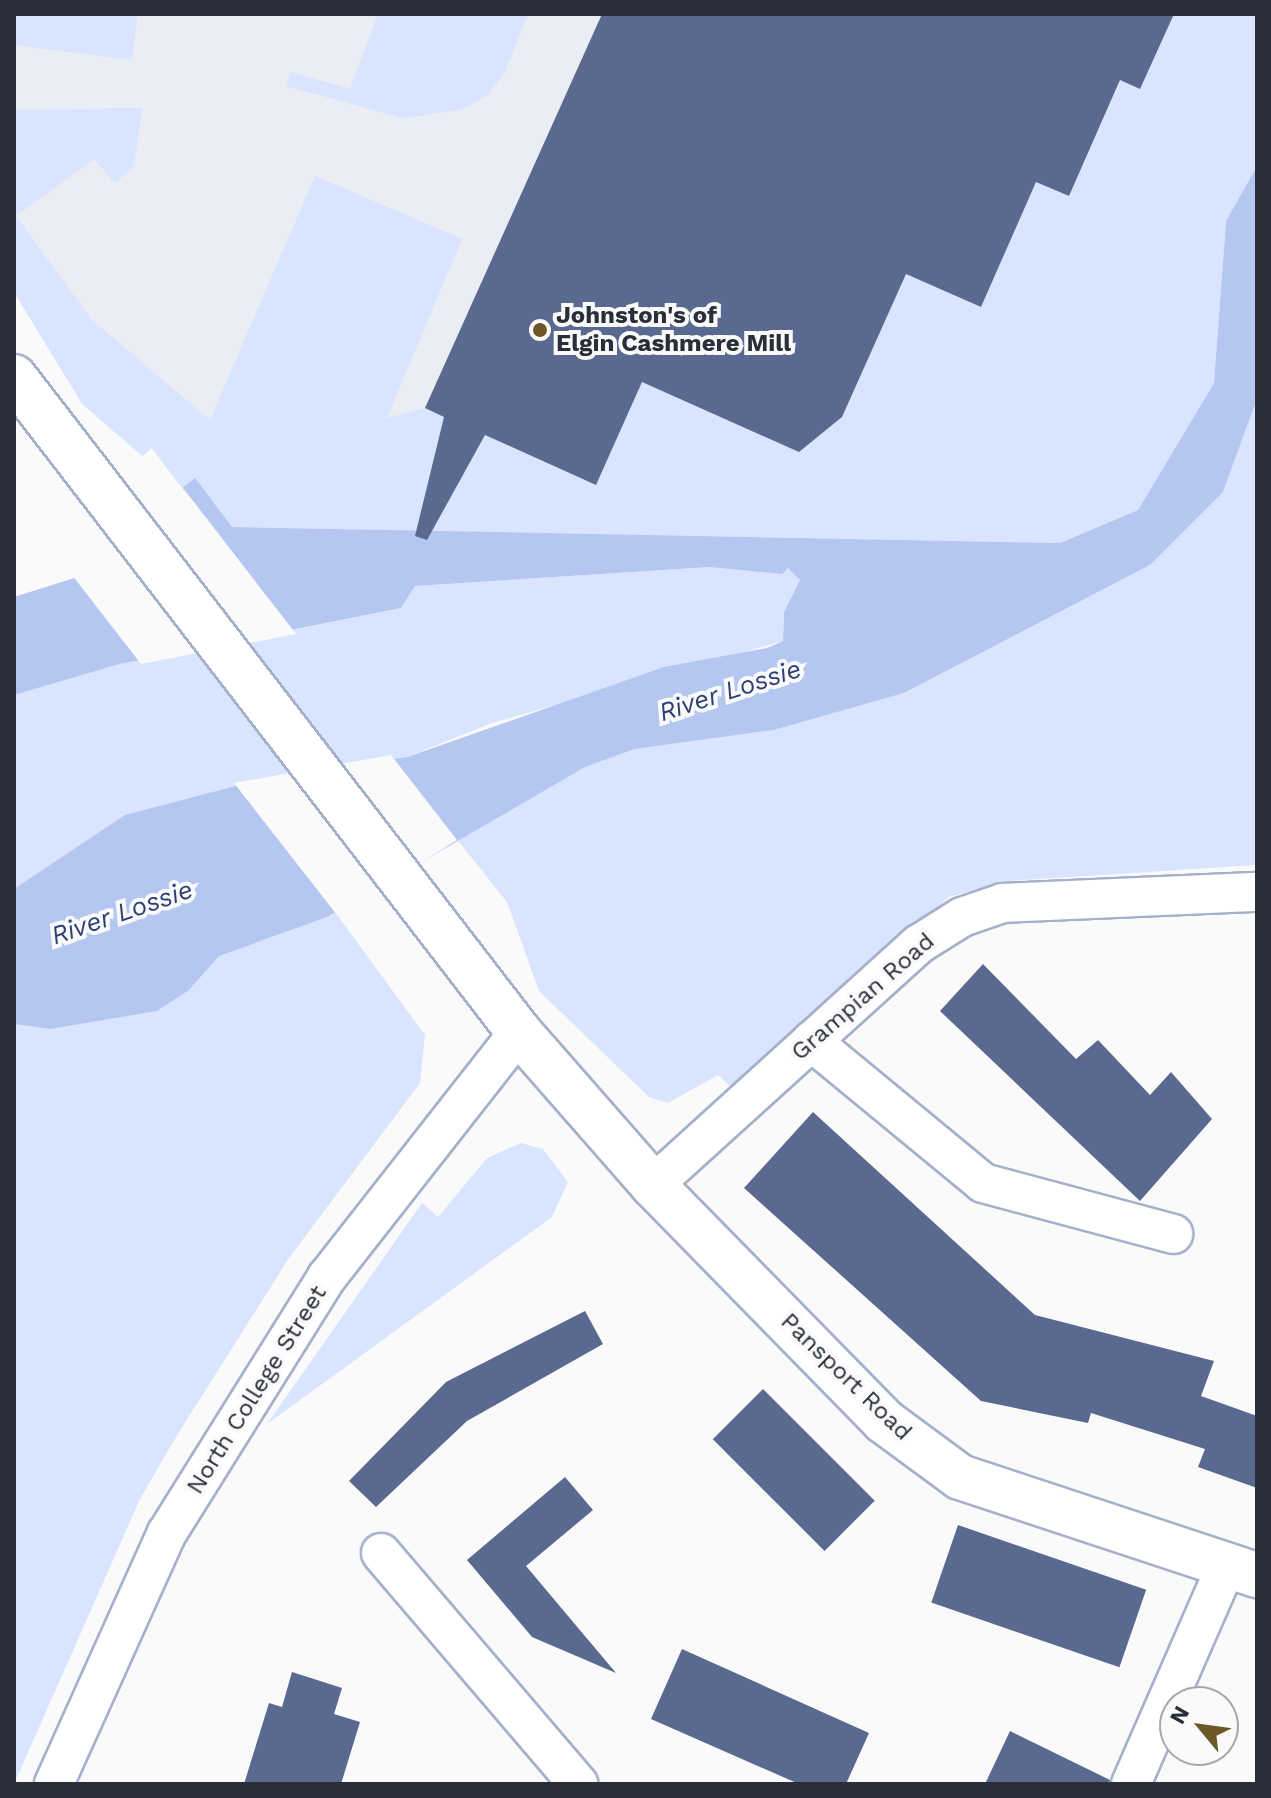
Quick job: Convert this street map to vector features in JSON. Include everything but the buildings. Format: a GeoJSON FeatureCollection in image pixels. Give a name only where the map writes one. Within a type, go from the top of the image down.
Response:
{"type":"FeatureCollection","features":[{"type":"Feature","properties":{"kind":"street","name":"Pansport Road"},"geometry":{"type":"LineString","coordinates":[[14,377],[99,493],[440,937],[519,1032],[653,1185],[884,1421],[960,1477],[1242,1570]]}},
{"type":"Feature","properties":{"kind":"street","name":"Grampian Road"},"geometry":{"type":"LineString","coordinates":[[653,1185],[919,944],[1003,903],[1257,892]]}},
{"type":"Feature","properties":{"kind":"street","name":"North College Street"},"geometry":{"type":"LineString","coordinates":[[54,1784],[167,1533],[327,1277],[519,1032]]}},
{"type":"Feature","properties":{"kind":"street"},"geometry":{"type":"LineString","coordinates":[[811,1041],[983,1183],[1173,1234]]}},
{"type":"Feature","properties":{"kind":"street"},"geometry":{"type":"LineString","coordinates":[[381,1553],[578,1784]]}},
{"type":"Feature","properties":{"kind":"street"},"geometry":{"type":"LineString","coordinates":[[1131,1784],[1242,1570]]}},
{"type":"Feature","properties":{"kind":"shaded area","name":"Johnston's of Elgin Cashmere Mill"},"geometry":{"type":"Polygon","coordinates":[[[14,14],[1241,14],[1159,225],[766,537],[231,527],[195,479],[182,488],[14,270],[14,14]]]}},
{"type":"Feature","properties":{"kind":"shaded area"},"geometry":{"type":"Polygon","coordinates":[[[14,14],[138,14],[132,60],[14,45],[14,14]]]}},
{"type":"Feature","properties":{"kind":"shaded area"},"geometry":{"type":"Polygon","coordinates":[[[378,14],[528,14],[505,72],[488,95],[461,110],[402,118],[286,86],[291,72],[350,89],[378,14]]]}},
{"type":"Feature","properties":{"kind":"shaded area"},"geometry":{"type":"Polygon","coordinates":[[[1174,14],[1257,14],[1257,166],[1226,221],[1214,383],[1138,510],[1060,543],[231,527],[195,479],[182,488],[152,448],[142,456],[82,404],[14,292],[14,110],[142,108],[134,166],[115,183],[94,159],[16,216],[92,320],[210,420],[315,176],[462,239],[387,418],[425,408],[596,485],[642,382],[799,452],[842,417],[906,274],[981,307],[1036,182],[1069,196],[1121,80],[1174,14]]]}},
{"type":"Feature","properties":{"kind":"shaded area"},"geometry":{"type":"Polygon","coordinates":[[[1257,399],[1257,865],[1008,881],[949,897],[732,1088],[718,1075],[668,1103],[649,1097],[539,991],[507,902],[455,837],[585,767],[635,749],[774,730],[904,693],[1150,565],[1223,492],[1257,399]]]}},
{"type":"Feature","properties":{"kind":"shaded area"},"geometry":{"type":"Polygon","coordinates":[[[710,567],[796,569],[800,580],[784,612],[783,641],[492,723],[407,757],[259,780],[14,889],[14,695],[120,664],[401,608],[415,586],[710,567]]]}},
{"type":"Feature","properties":{"kind":"shaded area"},"geometry":{"type":"Polygon","coordinates":[[[335,912],[425,1035],[420,1083],[289,1258],[140,1499],[14,1784],[14,1024],[50,1029],[189,990],[218,956],[335,912]]]}},
{"type":"Feature","properties":{"kind":"shaded area"},"geometry":{"type":"Polygon","coordinates":[[[521,1143],[543,1149],[568,1182],[552,1217],[267,1424],[422,1203],[438,1217],[487,1158],[521,1143]]]}},
{"type":"Feature","properties":{"kind":"water","name":"River Lossie"},"geometry":{"type":"Polygon","coordinates":[[[1257,166],[1257,399],[1223,492],[1150,565],[904,693],[774,730],[635,749],[585,767],[327,917],[219,956],[189,990],[157,1011],[50,1029],[14,1024],[14,889],[125,815],[259,780],[407,757],[664,667],[767,648],[783,641],[784,612],[800,580],[788,568],[782,574],[710,567],[415,586],[401,608],[120,664],[14,695],[14,597],[217,533],[182,488],[195,478],[232,527],[1060,543],[1138,510],[1214,383],[1226,221],[1257,166]]]}},
{"type":"Feature","properties":{"kind":"pier"},"geometry":{"type":"Polygon","coordinates":[[[180,484],[296,634],[141,664],[72,575],[211,531],[180,484]]]}},
{"type":"Feature","properties":{"kind":"pier"},"geometry":{"type":"Polygon","coordinates":[[[391,755],[457,840],[337,915],[234,783],[391,755]]]}},
{"type":"Feature","properties":{"kind":"place","name":"Johnston's of Elgin Cashmere Mill"},"geometry":{"type":"Point","coordinates":[540,330]}}]}
